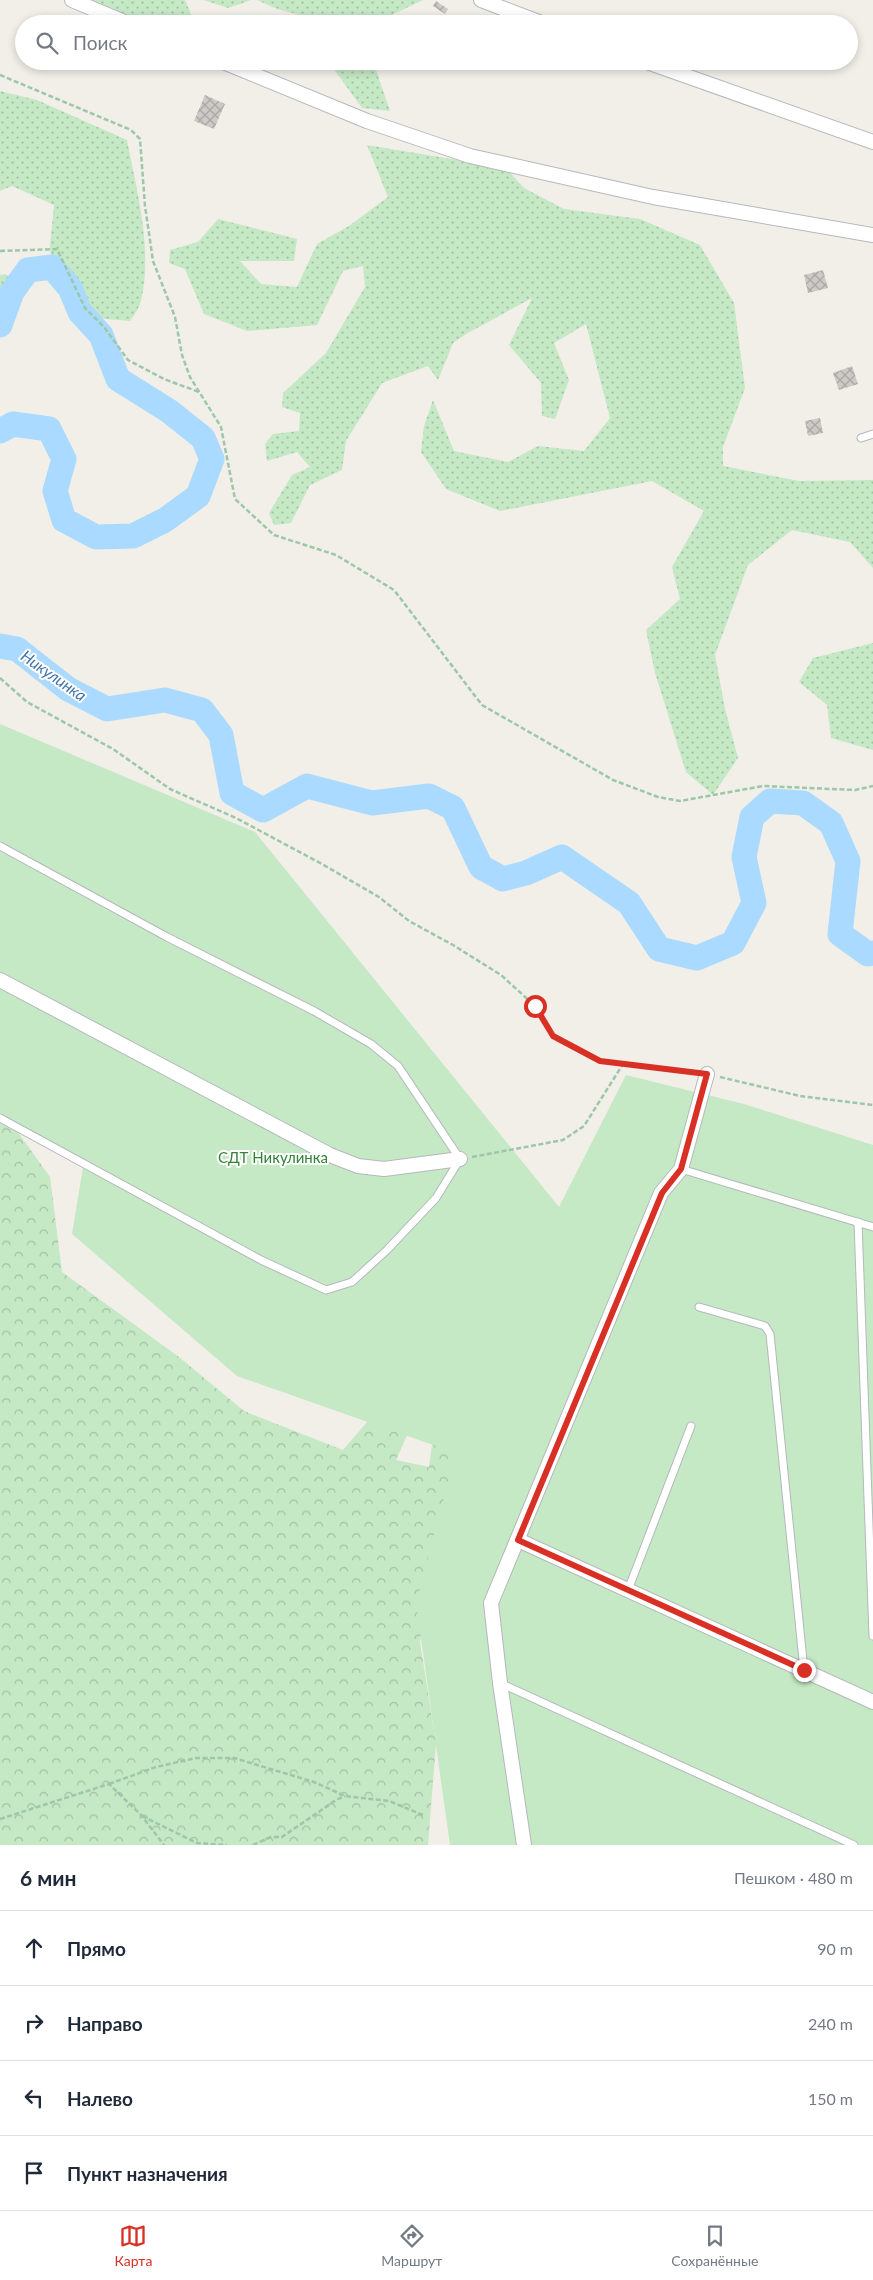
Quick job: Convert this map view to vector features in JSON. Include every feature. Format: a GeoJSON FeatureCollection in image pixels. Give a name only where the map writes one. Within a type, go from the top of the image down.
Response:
{"type":"FeatureCollection","features":[{"type":"Feature","properties":{"kind":"street"},"geometry":{"type":"LineString","coordinates":[[72,0],[108,15]]}},
{"type":"Feature","properties":{"kind":"street"},"geometry":{"type":"LineString","coordinates":[[482,0],[521,15]]}},
{"type":"Feature","properties":{"kind":"street"},"geometry":{"type":"LineString","coordinates":[[243,70],[367,121],[470,156],[653,197],[873,235]]}},
{"type":"Feature","properties":{"kind":"street"},"geometry":{"type":"LineString","coordinates":[[669,70],[873,142]]}},
{"type":"Feature","properties":{"kind":"street"},"geometry":{"type":"LineString","coordinates":[[0,980],[330,1155],[358,1166],[384,1169],[460,1159]]}},
{"type":"Feature","properties":{"kind":"street"},"geometry":{"type":"LineString","coordinates":[[524,1845],[500,1683],[491,1603],[662,1193],[681,1169],[707,1074]]}},
{"type":"Feature","properties":{"kind":"street"},"geometry":{"type":"LineString","coordinates":[[518,1540],[873,1702]]}},
{"type":"Feature","properties":{"kind":"lane"},"geometry":{"type":"LineString","coordinates":[[861,438],[873,434]]}},
{"type":"Feature","properties":{"kind":"lane"},"geometry":{"type":"LineString","coordinates":[[0,846],[133,919],[314,1010],[371,1044],[398,1066],[460,1159],[436,1198],[387,1250],[352,1282],[326,1290],[261,1260],[0,1118]]}},
{"type":"Feature","properties":{"kind":"lane"},"geometry":{"type":"LineString","coordinates":[[681,1169],[873,1226]]}},
{"type":"Feature","properties":{"kind":"lane"},"geometry":{"type":"LineString","coordinates":[[858,1222],[873,1636]]}},
{"type":"Feature","properties":{"kind":"lane"},"geometry":{"type":"LineString","coordinates":[[699,1307],[765,1326],[770,1334],[804,1670]]}},
{"type":"Feature","properties":{"kind":"lane"},"geometry":{"type":"LineString","coordinates":[[628,1590],[691,1426]]}},
{"type":"Feature","properties":{"kind":"lane"},"geometry":{"type":"LineString","coordinates":[[500,1683],[854,1845]]}},
{"type":"Feature","properties":{"kind":"path"},"geometry":{"type":"LineString","coordinates":[[0,75],[131,130],[140,139],[145,206],[153,261],[175,317],[182,355],[190,377],[221,427],[235,499],[274,535],[336,555],[394,590],[412,617],[482,705],[613,780],[658,797],[680,801],[763,786],[855,790],[873,786]]}},
{"type":"Feature","properties":{"kind":"path"},"geometry":{"type":"LineString","coordinates":[[0,251],[57,249],[85,308],[104,327],[128,360],[164,380],[199,392]]}},
{"type":"Feature","properties":{"kind":"path"},"geometry":{"type":"LineString","coordinates":[[0,678],[27,702],[113,749],[170,789],[274,838],[379,897],[409,920],[453,944],[501,975],[535,1006],[553,1036],[600,1061],[707,1074],[800,1096],[873,1105]]}},
{"type":"Feature","properties":{"kind":"path"},"geometry":{"type":"LineString","coordinates":[[460,1159],[563,1140],[584,1126],[623,1064]]}},
{"type":"Feature","properties":{"kind":"path"},"geometry":{"type":"LineString","coordinates":[[0,1819],[156,1767],[196,1758],[234,1758],[314,1782],[345,1796],[389,1800],[423,1814]]}},
{"type":"Feature","properties":{"kind":"path"},"geometry":{"type":"LineString","coordinates":[[109,1784],[141,1815],[164,1845]]}},
{"type":"Feature","properties":{"kind":"path"},"geometry":{"type":"LineString","coordinates":[[253,1845],[271,1837],[282,1837],[336,1800],[345,1796]]}},
{"type":"Feature","properties":{"kind":"path"},"geometry":{"type":"LineString","coordinates":[[141,1815],[197,1843],[227,1845]]}},
{"type":"Feature","properties":{"kind":"green space"},"geometry":{"type":"Polygon","coordinates":[[[90,0],[185,0],[191,15],[127,15],[90,0]]]}},
{"type":"Feature","properties":{"kind":"green space"},"geometry":{"type":"Polygon","coordinates":[[[204,0],[251,0],[228,8],[204,0]]]}},
{"type":"Feature","properties":{"kind":"green space"},"geometry":{"type":"Polygon","coordinates":[[[257,0],[423,0],[392,15],[300,15],[277,9],[257,0]]]}},
{"type":"Feature","properties":{"kind":"green space"},"geometry":{"type":"Polygon","coordinates":[[[335,70],[376,70],[390,111],[362,108],[335,70]]]}},
{"type":"Feature","properties":{"kind":"green space"},"geometry":{"type":"Polygon","coordinates":[[[0,91],[37,100],[127,140],[142,220],[145,261],[141,301],[130,321],[106,319],[80,312],[70,288],[52,267],[50,246],[54,205],[12,186],[0,191],[0,91]]]}},
{"type":"Feature","properties":{"kind":"green space"},"geometry":{"type":"Polygon","coordinates":[[[367,145],[506,168],[524,188],[564,209],[640,219],[700,245],[734,303],[745,388],[723,447],[723,466],[799,481],[873,480],[873,568],[850,542],[792,530],[748,565],[715,655],[725,709],[738,758],[713,795],[686,772],[655,673],[646,630],[680,599],[672,567],[704,511],[652,481],[500,511],[446,489],[421,452],[424,426],[433,400],[454,451],[508,462],[538,446],[584,451],[610,418],[586,324],[554,343],[569,380],[555,419],[542,416],[541,383],[509,345],[532,298],[453,343],[438,380],[428,366],[382,383],[346,441],[342,470],[310,485],[291,523],[274,525],[269,513],[292,475],[310,467],[297,452],[267,461],[265,444],[273,434],[299,431],[300,413],[282,407],[283,393],[326,353],[365,287],[363,266],[343,271],[317,325],[247,331],[204,314],[185,269],[169,263],[170,250],[198,242],[218,219],[297,239],[294,261],[240,261],[261,284],[297,287],[317,244],[349,226],[388,197],[367,145]]]}},
{"type":"Feature","properties":{"kind":"green space"},"geometry":{"type":"Polygon","coordinates":[[[5,274],[19,282],[12,292],[0,325],[0,275],[5,274]]]}},
{"type":"Feature","properties":{"kind":"green space"},"geometry":{"type":"Polygon","coordinates":[[[873,643],[873,750],[831,738],[827,705],[799,682],[813,658],[873,643]]]}},
{"type":"Feature","properties":{"kind":"green space","name":"СДТ Никулинка"},"geometry":{"type":"Polygon","coordinates":[[[0,724],[255,832],[559,1207],[626,1075],[744,1104],[873,1145],[873,1845],[450,1845],[416,1603],[456,1453],[237,1376],[72,1234],[84,1161],[0,1121],[0,724]]]}},
{"type":"Feature","properties":{"kind":"green space"},"geometry":{"type":"Polygon","coordinates":[[[0,1115],[7,1117],[50,1177],[62,1272],[179,1357],[244,1411],[343,1450],[380,1407],[408,1433],[396,1460],[429,1467],[434,1430],[488,1338],[432,1559],[420,1642],[436,1744],[428,1845],[0,1845],[0,1115]]]}},
{"type":"Feature","properties":{"kind":"building"},"geometry":{"type":"Polygon","coordinates":[[[436,1],[448,9],[445,14],[433,6],[436,1]]]}},
{"type":"Feature","properties":{"kind":"building"},"geometry":{"type":"Polygon","coordinates":[[[205,95],[225,104],[214,129],[194,121],[205,95]]]}},
{"type":"Feature","properties":{"kind":"building"},"geometry":{"type":"Polygon","coordinates":[[[823,270],[828,288],[808,293],[804,275],[823,270]]]}},
{"type":"Feature","properties":{"kind":"building"},"geometry":{"type":"Polygon","coordinates":[[[852,366],[858,384],[839,390],[833,373],[852,366]]]}},
{"type":"Feature","properties":{"kind":"building"},"geometry":{"type":"Polygon","coordinates":[[[820,418],[823,433],[808,436],[805,421],[820,418]]]}},
{"type":"Feature","properties":{"kind":"waterway","name":"Никулинка"},"geometry":{"type":"LineString","coordinates":[[0,325],[12,292],[28,270],[52,267],[70,288],[80,312],[101,335],[118,379],[169,411],[203,438],[212,459],[198,496],[165,520],[133,536],[96,537],[64,520],[55,491],[64,459],[49,429],[13,424],[0,431]]}},
{"type":"Feature","properties":{"kind":"waterway","name":"Никулинка"},"geometry":{"type":"LineString","coordinates":[[0,646],[17,649],[68,689],[107,709],[165,700],[202,710],[221,735],[232,793],[263,810],[307,786],[372,803],[429,796],[453,808],[481,867],[503,879],[526,873],[562,857],[629,903],[659,949],[697,958],[733,943],[754,903],[744,857],[752,817],[770,801],[803,803],[831,823],[848,861],[840,934],[868,954],[873,953]]}},
{"type":"Feature","properties":{"kind":"route"},"geometry":{"type":"LineString","coordinates":[[535,1006],[553,1036],[600,1061],[707,1074],[681,1169],[662,1193],[518,1540],[804,1670]]}}]}
